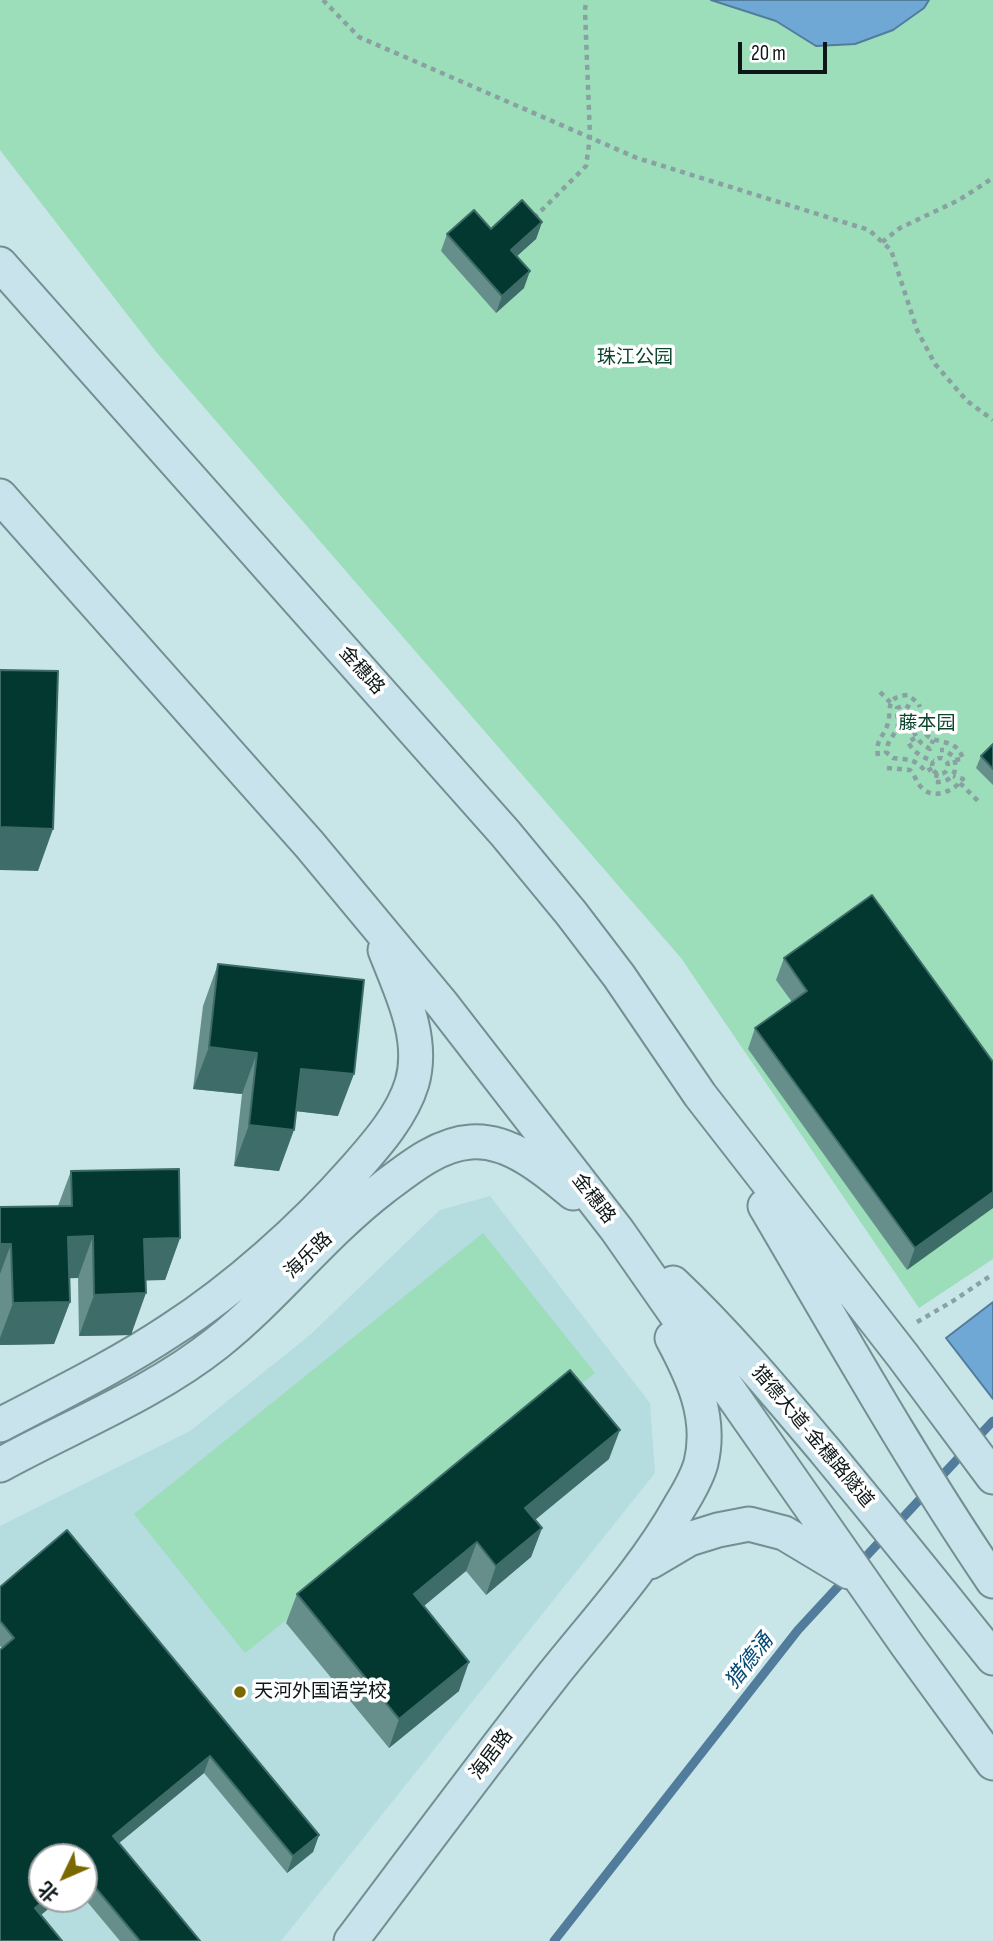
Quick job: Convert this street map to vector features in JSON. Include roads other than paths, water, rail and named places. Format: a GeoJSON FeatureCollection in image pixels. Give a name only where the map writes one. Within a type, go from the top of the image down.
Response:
{"type":"FeatureCollection","features":[{"type":"Feature","properties":{"kind":"main road","name":"金穗路"},"geometry":{"type":"LineString","coordinates":[[0,264],[505,833],[619,976],[700,1095]]}},
{"type":"Feature","properties":{"kind":"main road","name":"金穗路"},"geometry":{"type":"LineString","coordinates":[[0,496],[309,844],[442,1004],[617,1230]]}},
{"type":"Feature","properties":{"kind":"main road","name":"海乐路"},"geometry":{"type":"LineString","coordinates":[[0,1425],[127,1357],[209,1303],[298,1228],[341,1185],[396,1118],[412,1083],[416,1055],[412,1026],[374,922]]}},
{"type":"Feature","properties":{"kind":"main road"},"geometry":{"type":"LineString","coordinates":[[700,1095],[896,1347],[993,1477]]}},
{"type":"Feature","properties":{"kind":"main road"},"geometry":{"type":"LineString","coordinates":[[700,1095],[876,1395],[985,1569]]}},
{"type":"Feature","properties":{"kind":"main road","name":"海乐路"},"geometry":{"type":"LineString","coordinates":[[0,1465],[147,1389],[217,1344],[362,1205],[441,1149],[471,1142],[498,1144],[558,1180],[617,1230]]}},
{"type":"Feature","properties":{"kind":"main road"},"geometry":{"type":"LineString","coordinates":[[617,1230],[907,1645],[993,1763]]}},
{"type":"Feature","properties":{"kind":"main road"},"geometry":{"type":"LineString","coordinates":[[617,1230],[693,1377],[702,1411],[704,1441],[700,1464],[690,1489],[668,1528],[637,1572]]}},
{"type":"Feature","properties":{"kind":"main road","name":"猎德大道-金穗路隧道"},"geometry":{"type":"LineString","coordinates":[[617,1230],[727,1337],[827,1454],[993,1658]]}},
{"type":"Feature","properties":{"kind":"main road"},"geometry":{"type":"LineString","coordinates":[[637,1572],[661,1554],[689,1539],[749,1524],[784,1532],[864,1582]]}},
{"type":"Feature","properties":{"kind":"main road","name":"海居路"},"geometry":{"type":"LineString","coordinates":[[351,1941],[533,1701],[637,1572]]}},
{"type":"Feature","properties":{"kind":"water"},"geometry":{"type":"Polygon","coordinates":[[[711,0],[929,0],[924,8],[893,30],[855,44],[816,46],[776,21],[711,0]]]}},
{"type":"Feature","properties":{"kind":"water"},"geometry":{"type":"Polygon","coordinates":[[[993,1302],[993,1399],[946,1338],[993,1302]]]}},
{"type":"Feature","properties":{"kind":"waterway","name":"猎德涌"},"geometry":{"type":"LineString","coordinates":[[895,1526],[993,1421]]}},
{"type":"Feature","properties":{"kind":"waterway","name":"猎德涌"},"geometry":{"type":"LineString","coordinates":[[859,1564],[885,1536]]}},
{"type":"Feature","properties":{"kind":"waterway","name":"猎德涌"},"geometry":{"type":"LineString","coordinates":[[554,1941],[798,1630],[847,1577]]}},
{"type":"Feature","properties":{"kind":"place","name":"天河外国语学校"},"geometry":{"type":"Point","coordinates":[240,1692]}},
{"type":"Feature","properties":{"kind":"park label","name":"珠江公园"},"geometry":{"type":"Point","coordinates":[635,358]}},
{"type":"Feature","properties":{"kind":"park label","name":"藤本园"},"geometry":{"type":"Point","coordinates":[927,724]}}]}
